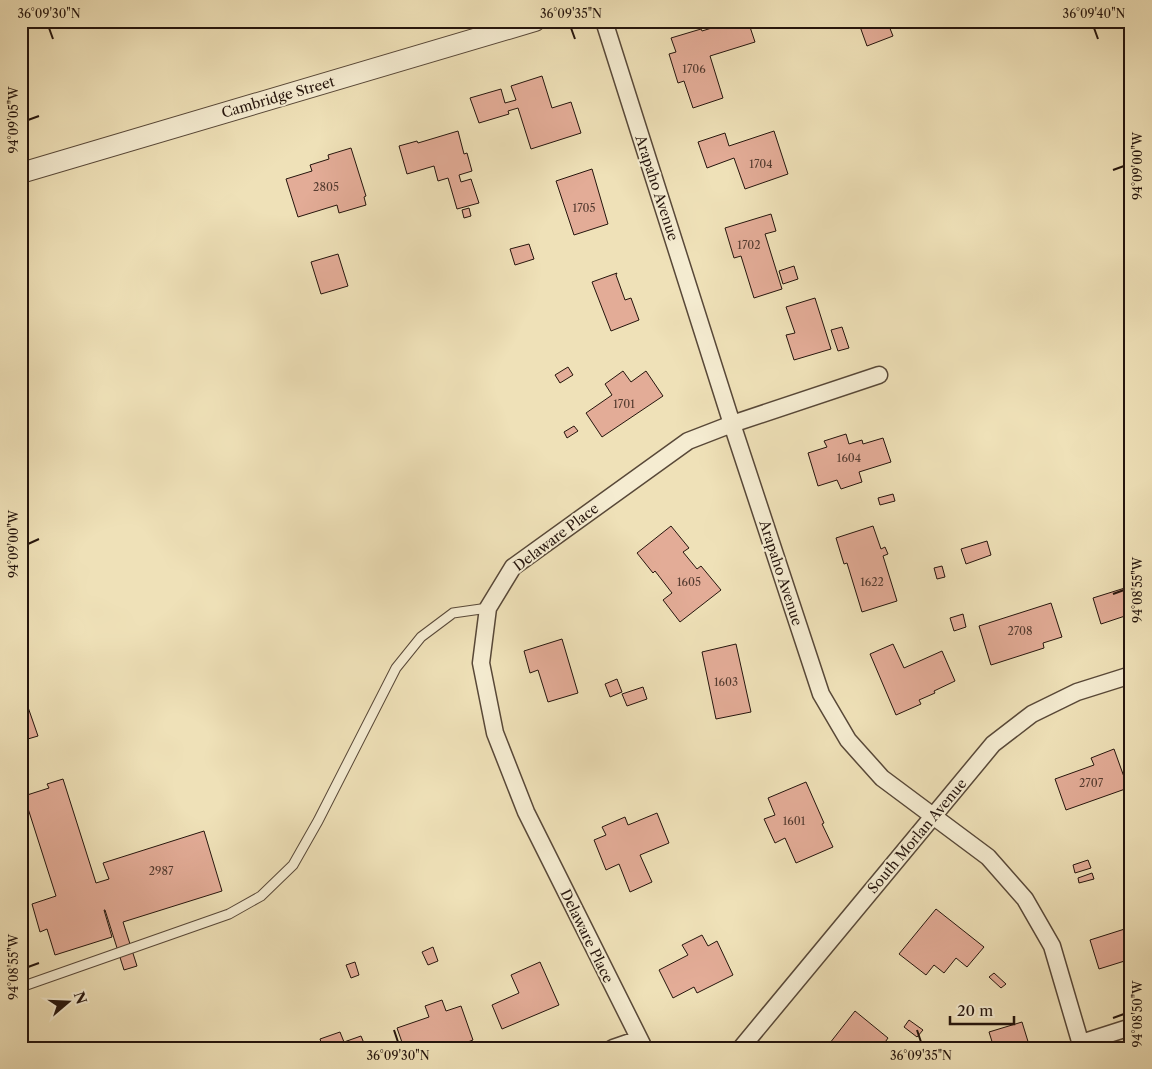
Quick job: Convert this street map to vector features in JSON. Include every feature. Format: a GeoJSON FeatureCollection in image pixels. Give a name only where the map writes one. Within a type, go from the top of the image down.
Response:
{"type":"FeatureCollection","features":[{"type":"Feature","properties":{"kind":"street","name":"Cambridge Street"},"geometry":{"type":"LineString","coordinates":[[21,173],[536,21]]}},
{"type":"Feature","properties":{"kind":"street","name":"Arapaho Avenue"},"geometry":{"type":"LineString","coordinates":[[604,21],[732,424],[821,694],[848,740],[882,778],[988,857],[1025,899],[1052,946],[1082,1045]]}},
{"type":"Feature","properties":{"kind":"street","name":"Delaware Place"},"geometry":{"type":"LineString","coordinates":[[641,1044],[526,812],[494,732],[481,663],[488,608],[513,567],[688,441],[732,424],[879,375]]}},
{"type":"Feature","properties":{"kind":"street","name":"South Morlan Avenue"},"geometry":{"type":"LineString","coordinates":[[741,1048],[993,744],[1032,714],[1077,692],[1131,675]]}},
{"type":"Feature","properties":{"kind":"street"},"geometry":{"type":"LineString","coordinates":[[1082,1045],[1131,1027]]}},
{"type":"Feature","properties":{"kind":"street"},"geometry":{"type":"LineString","coordinates":[[612,1048],[641,1044]]}},
{"type":"Feature","properties":{"kind":"lane"},"geometry":{"type":"LineString","coordinates":[[21,987],[229,914],[261,896],[293,865],[318,821],[396,668],[421,637],[452,613],[488,608]]}},
{"type":"Feature","properties":{"kind":"building"},"geometry":{"type":"Polygon","coordinates":[[[734,21],[748,21],[755,42],[710,56],[723,98],[693,108],[684,81],[678,83],[669,54],[676,52],[671,38],[734,21]]]}},
{"type":"Feature","properties":{"kind":"building"},"geometry":{"type":"Polygon","coordinates":[[[858,21],[887,21],[893,36],[867,46],[858,21]]]}},
{"type":"Feature","properties":{"kind":"building"},"geometry":{"type":"Polygon","coordinates":[[[542,76],[552,108],[571,102],[581,133],[531,149],[518,108],[508,111],[509,114],[479,123],[470,98],[501,89],[505,103],[516,100],[511,86],[542,76]]]}},
{"type":"Feature","properties":{"kind":"building"},"geometry":{"type":"Polygon","coordinates":[[[458,131],[464,154],[467,153],[472,171],[459,175],[461,182],[471,179],[479,203],[457,209],[448,178],[438,181],[434,166],[407,174],[399,146],[417,141],[418,143],[458,131]]]}},
{"type":"Feature","properties":{"kind":"building"},"geometry":{"type":"Polygon","coordinates":[[[774,131],[788,174],[745,189],[734,158],[707,168],[698,142],[725,133],[729,146],[774,131]]]}},
{"type":"Feature","properties":{"kind":"building"},"geometry":{"type":"Polygon","coordinates":[[[351,148],[366,196],[364,197],[366,205],[339,213],[337,205],[298,217],[286,179],[312,171],[310,165],[329,159],[328,155],[351,148]]]}},
{"type":"Feature","properties":{"kind":"building"},"geometry":{"type":"Polygon","coordinates":[[[592,169],[608,224],[574,235],[556,181],[592,169]]]}},
{"type":"Feature","properties":{"kind":"building"},"geometry":{"type":"Polygon","coordinates":[[[469,208],[471,216],[464,218],[462,210],[469,208]]]}},
{"type":"Feature","properties":{"kind":"building"},"geometry":{"type":"Polygon","coordinates":[[[771,214],[776,231],[765,234],[782,289],[754,298],[741,256],[734,258],[725,228],[771,214]]]}},
{"type":"Feature","properties":{"kind":"building"},"geometry":{"type":"Polygon","coordinates":[[[529,244],[534,259],[515,265],[510,249],[529,244]]]}},
{"type":"Feature","properties":{"kind":"building"},"geometry":{"type":"Polygon","coordinates":[[[338,254],[348,286],[321,294],[311,262],[338,254]]]}},
{"type":"Feature","properties":{"kind":"building"},"geometry":{"type":"Polygon","coordinates":[[[794,266],[798,279],[783,284],[779,271],[794,266]]]}},
{"type":"Feature","properties":{"kind":"building"},"geometry":{"type":"Polygon","coordinates":[[[617,273],[616,275],[625,300],[631,298],[639,320],[611,331],[592,282],[617,273]]]}},
{"type":"Feature","properties":{"kind":"building"},"geometry":{"type":"Polygon","coordinates":[[[815,298],[831,349],[794,360],[786,335],[795,333],[786,307],[815,298]]]}},
{"type":"Feature","properties":{"kind":"building"},"geometry":{"type":"Polygon","coordinates":[[[842,327],[849,348],[838,351],[831,330],[842,327]]]}},
{"type":"Feature","properties":{"kind":"building"},"geometry":{"type":"Polygon","coordinates":[[[568,367],[573,375],[560,383],[555,375],[568,367]]]}},
{"type":"Feature","properties":{"kind":"building"},"geometry":{"type":"Polygon","coordinates":[[[623,371],[631,382],[646,371],[663,396],[602,437],[586,413],[612,395],[605,384],[623,371]]]}},
{"type":"Feature","properties":{"kind":"building"},"geometry":{"type":"Polygon","coordinates":[[[574,426],[578,431],[567,438],[564,432],[574,426]]]}},
{"type":"Feature","properties":{"kind":"building"},"geometry":{"type":"Polygon","coordinates":[[[846,434],[849,444],[862,440],[863,444],[883,438],[891,462],[859,472],[862,482],[841,489],[837,480],[818,486],[808,453],[827,447],[824,441],[846,434]]]}},
{"type":"Feature","properties":{"kind":"building"},"geometry":{"type":"Polygon","coordinates":[[[893,494],[895,501],[880,505],[878,498],[893,494]]]}},
{"type":"Feature","properties":{"kind":"building"},"geometry":{"type":"Polygon","coordinates":[[[671,526],[689,548],[683,552],[697,569],[701,566],[721,590],[680,622],[663,600],[672,593],[655,571],[653,573],[637,553],[671,526]]]}},
{"type":"Feature","properties":{"kind":"building"},"geometry":{"type":"Polygon","coordinates":[[[873,526],[881,549],[885,547],[888,554],[883,556],[897,601],[862,612],[847,563],[844,564],[836,538],[873,526]]]}},
{"type":"Feature","properties":{"kind":"building"},"geometry":{"type":"Polygon","coordinates":[[[987,541],[991,555],[966,564],[961,549],[987,541]]]}},
{"type":"Feature","properties":{"kind":"building"},"geometry":{"type":"Polygon","coordinates":[[[942,566],[945,577],[937,579],[934,568],[942,566]]]}},
{"type":"Feature","properties":{"kind":"building"},"geometry":{"type":"Polygon","coordinates":[[[1131,574],[1131,620],[1127,621],[1125,616],[1101,624],[1093,598],[1128,587],[1124,576],[1131,574]]]}},
{"type":"Feature","properties":{"kind":"building"},"geometry":{"type":"Polygon","coordinates":[[[1051,603],[1062,637],[1043,643],[1044,648],[991,665],[979,626],[1051,603]]]}},
{"type":"Feature","properties":{"kind":"building"},"geometry":{"type":"Polygon","coordinates":[[[963,614],[966,627],[954,631],[950,618],[963,614]]]}},
{"type":"Feature","properties":{"kind":"building"},"geometry":{"type":"Polygon","coordinates":[[[562,639],[578,693],[548,702],[538,670],[530,673],[524,651],[562,639]]]}},
{"type":"Feature","properties":{"kind":"building"},"geometry":{"type":"Polygon","coordinates":[[[736,644],[751,712],[716,719],[702,652],[736,644]]]}},
{"type":"Feature","properties":{"kind":"building"},"geometry":{"type":"Polygon","coordinates":[[[893,644],[904,668],[942,651],[955,681],[919,700],[921,704],[896,715],[870,654],[893,644]]]}},
{"type":"Feature","properties":{"kind":"building"},"geometry":{"type":"Polygon","coordinates":[[[617,679],[622,692],[610,697],[605,684],[617,679]]]}},
{"type":"Feature","properties":{"kind":"building"},"geometry":{"type":"Polygon","coordinates":[[[21,687],[38,736],[21,741],[21,687]]]}},
{"type":"Feature","properties":{"kind":"building"},"geometry":{"type":"Polygon","coordinates":[[[643,687],[647,699],[627,706],[622,694],[643,687]]]}},
{"type":"Feature","properties":{"kind":"building"},"geometry":{"type":"Polygon","coordinates":[[[1114,749],[1128,788],[1066,810],[1055,779],[1094,765],[1091,758],[1114,749]]]}},
{"type":"Feature","properties":{"kind":"building"},"geometry":{"type":"Polygon","coordinates":[[[63,779],[96,883],[109,879],[103,863],[204,831],[222,891],[123,922],[137,966],[124,970],[105,910],[112,937],[55,955],[47,929],[40,932],[32,904],[56,896],[24,796],[49,788],[47,784],[63,779]]]}},
{"type":"Feature","properties":{"kind":"building"},"geometry":{"type":"Polygon","coordinates":[[[806,782],[833,847],[796,863],[785,838],[775,843],[764,819],[775,815],[768,798],[806,782]]]}},
{"type":"Feature","properties":{"kind":"building"},"geometry":{"type":"Polygon","coordinates":[[[657,813],[669,843],[640,855],[652,882],[630,892],[619,864],[606,870],[594,840],[606,835],[602,827],[625,817],[628,825],[657,813]]]}},
{"type":"Feature","properties":{"kind":"building"},"geometry":{"type":"Polygon","coordinates":[[[1088,860],[1091,868],[1075,873],[1073,865],[1088,860]]]}},
{"type":"Feature","properties":{"kind":"building"},"geometry":{"type":"Polygon","coordinates":[[[1092,873],[1094,879],[1079,883],[1078,878],[1092,873]]]}},
{"type":"Feature","properties":{"kind":"building"},"geometry":{"type":"Polygon","coordinates":[[[936,909],[984,947],[967,967],[956,958],[944,973],[934,965],[926,975],[899,954],[936,909]]]}},
{"type":"Feature","properties":{"kind":"building"},"geometry":{"type":"Polygon","coordinates":[[[1131,927],[1131,959],[1099,969],[1090,940],[1131,927]]]}},
{"type":"Feature","properties":{"kind":"building"},"geometry":{"type":"Polygon","coordinates":[[[702,935],[708,946],[717,941],[733,975],[697,993],[694,987],[673,998],[659,970],[688,955],[682,945],[702,935]]]}},
{"type":"Feature","properties":{"kind":"building"},"geometry":{"type":"Polygon","coordinates":[[[433,947],[438,961],[428,965],[422,952],[433,947]]]}},
{"type":"Feature","properties":{"kind":"building"},"geometry":{"type":"Polygon","coordinates":[[[355,962],[359,975],[351,978],[346,965],[355,962]]]}},
{"type":"Feature","properties":{"kind":"building"},"geometry":{"type":"Polygon","coordinates":[[[540,962],[559,1005],[502,1029],[492,1005],[519,993],[511,975],[540,962]]]}},
{"type":"Feature","properties":{"kind":"building"},"geometry":{"type":"Polygon","coordinates":[[[994,973],[1006,984],[1001,988],[989,977],[994,973]]]}},
{"type":"Feature","properties":{"kind":"building"},"geometry":{"type":"Polygon","coordinates":[[[442,1000],[446,1011],[461,1006],[473,1040],[452,1048],[404,1048],[397,1028],[429,1017],[425,1006],[442,1000]]]}},
{"type":"Feature","properties":{"kind":"building"},"geometry":{"type":"Polygon","coordinates":[[[855,1011],[888,1038],[881,1048],[826,1048],[855,1011]]]}},
{"type":"Feature","properties":{"kind":"building"},"geometry":{"type":"Polygon","coordinates":[[[909,1020],[923,1030],[917,1037],[904,1027],[909,1020]]]}},
{"type":"Feature","properties":{"kind":"building"},"geometry":{"type":"Polygon","coordinates":[[[1022,1022],[1030,1048],[994,1048],[989,1032],[1022,1022]]]}},
{"type":"Feature","properties":{"kind":"building"},"geometry":{"type":"Polygon","coordinates":[[[21,1026],[28,1048],[21,1048],[21,1026]]]}},
{"type":"Feature","properties":{"kind":"building"},"geometry":{"type":"Polygon","coordinates":[[[340,1032],[344,1042],[361,1036],[366,1048],[323,1048],[320,1039],[340,1032]]]}},
{"type":"Feature","properties":{"kind":"building"},"geometry":{"type":"Polygon","coordinates":[[[918,1043],[939,1044],[938,1048],[918,1048],[918,1043]]]}}]}
